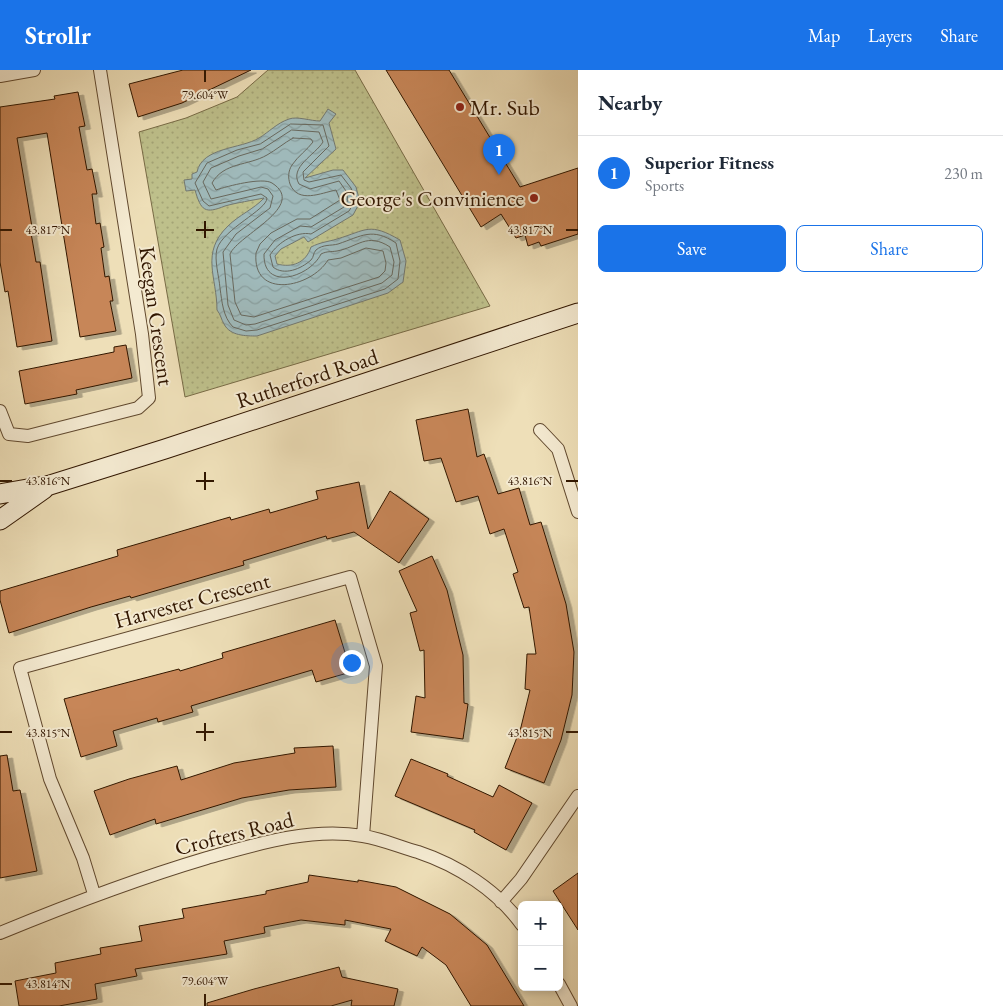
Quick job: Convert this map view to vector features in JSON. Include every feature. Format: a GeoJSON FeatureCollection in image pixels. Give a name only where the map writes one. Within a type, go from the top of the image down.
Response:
{"type":"FeatureCollection","features":[{"type":"Feature","properties":{"kind":"main road","name":"Rutherford Road"},"geometry":{"type":"LineString","coordinates":[[0,494],[50,485],[578,313]]}},
{"type":"Feature","properties":{"kind":"main road","name":"Rutherford Road"},"geometry":{"type":"LineString","coordinates":[[0,520],[50,485]]}},
{"type":"Feature","properties":{"kind":"street"},"geometry":{"type":"LineString","coordinates":[[0,76],[34,70]]}},
{"type":"Feature","properties":{"kind":"street","name":"Keegan Crescent"},"geometry":{"type":"LineString","coordinates":[[0,411],[1,418],[10,434],[28,436],[138,408],[149,398],[142,334],[100,70]]}},
{"type":"Feature","properties":{"kind":"street"},"geometry":{"type":"LineString","coordinates":[[540,430],[558,449],[578,512]]}},
{"type":"Feature","properties":{"kind":"street","name":"Harvester Crescent"},"geometry":{"type":"LineString","coordinates":[[94,894],[83,858],[50,779],[20,668],[350,577],[376,666],[363,836]]}},
{"type":"Feature","properties":{"kind":"street"},"geometry":{"type":"LineString","coordinates":[[501,902],[521,879],[578,796]]}},
{"type":"Feature","properties":{"kind":"street","name":"Crofters Road"},"geometry":{"type":"LineString","coordinates":[[0,933],[94,894],[192,863],[281,839],[304,836],[363,836],[430,856],[463,871],[501,902],[518,921]]}},
{"type":"Feature","properties":{"kind":"street"},"geometry":{"type":"LineString","coordinates":[[563,991],[571,1006]]}},
{"type":"Feature","properties":{"kind":"green space"},"geometry":{"type":"Polygon","coordinates":[[[268,70],[355,70],[490,306],[185,397],[139,132],[186,118],[237,97],[268,70]]]}},
{"type":"Feature","properties":{"kind":"water"},"geometry":{"type":"Polygon","coordinates":[[[328,109],[336,114],[329,123],[336,149],[305,178],[333,170],[343,170],[356,187],[360,202],[353,215],[308,242],[304,237],[281,249],[275,256],[277,264],[293,265],[306,257],[311,247],[315,245],[368,229],[374,229],[390,234],[400,240],[406,261],[403,282],[388,293],[257,336],[234,333],[227,328],[217,310],[212,266],[214,246],[219,236],[228,226],[264,198],[208,210],[199,202],[195,190],[186,191],[184,180],[192,179],[192,174],[197,172],[200,164],[214,153],[251,142],[289,119],[320,121],[328,109]]]}},
{"type":"Feature","properties":{"kind":"building"},"geometry":{"type":"Polygon","coordinates":[[[183,70],[251,70],[182,103],[138,117],[129,84],[183,70]]]}},
{"type":"Feature","properties":{"kind":"building"},"geometry":{"type":"Polygon","coordinates":[[[386,70],[449,70],[520,187],[578,168],[578,234],[541,246],[539,242],[528,246],[525,235],[516,238],[501,214],[481,227],[386,70]]]}},
{"type":"Feature","properties":{"kind":"building"},"geometry":{"type":"Polygon","coordinates":[[[78,92],[85,126],[79,127],[87,170],[92,169],[97,194],[92,194],[96,224],[100,223],[104,247],[101,248],[105,277],[109,276],[113,301],[110,301],[116,331],[80,337],[47,133],[17,138],[36,262],[40,262],[52,341],[17,347],[8,291],[5,292],[0,262],[0,107],[55,99],[54,96],[78,92]]]}},
{"type":"Feature","properties":{"kind":"building"},"geometry":{"type":"Polygon","coordinates":[[[126,345],[132,378],[76,390],[77,394],[25,404],[19,371],[114,352],[114,347],[126,345]]]}},
{"type":"Feature","properties":{"kind":"building"},"geometry":{"type":"Polygon","coordinates":[[[468,409],[477,457],[484,454],[498,494],[519,488],[530,525],[541,522],[566,604],[574,652],[572,695],[561,740],[544,783],[505,768],[521,727],[530,690],[525,689],[527,654],[536,654],[529,607],[524,608],[513,574],[518,572],[504,529],[490,534],[478,496],[456,502],[441,458],[424,461],[416,420],[468,409]]]}},
{"type":"Feature","properties":{"kind":"building"},"geometry":{"type":"Polygon","coordinates":[[[359,482],[368,529],[390,491],[429,519],[399,563],[354,532],[327,539],[326,536],[243,561],[244,565],[131,598],[130,596],[91,607],[9,633],[0,600],[0,591],[118,556],[117,550],[230,517],[231,520],[269,509],[270,513],[318,499],[316,491],[359,482]]]}},
{"type":"Feature","properties":{"kind":"building"},"geometry":{"type":"Polygon","coordinates":[[[432,556],[447,590],[463,655],[464,703],[468,704],[463,739],[411,732],[416,696],[425,698],[424,650],[420,651],[410,613],[417,611],[399,571],[432,556]]]}},
{"type":"Feature","properties":{"kind":"building"},"geometry":{"type":"Polygon","coordinates":[[[335,620],[351,672],[316,682],[312,670],[191,706],[193,712],[158,722],[157,718],[113,731],[117,746],[81,757],[64,699],[179,669],[180,671],[223,658],[222,653],[335,620]]]}},
{"type":"Feature","properties":{"kind":"building"},"geometry":{"type":"Polygon","coordinates":[[[333,746],[336,787],[289,790],[242,798],[156,824],[155,819],[110,835],[94,791],[177,766],[181,780],[234,763],[295,753],[294,748],[333,746]]]}},
{"type":"Feature","properties":{"kind":"building"},"geometry":{"type":"Polygon","coordinates":[[[7,755],[13,791],[20,790],[37,871],[0,878],[0,756],[7,755]]]}},
{"type":"Feature","properties":{"kind":"building"},"geometry":{"type":"Polygon","coordinates":[[[411,759],[448,774],[447,776],[493,797],[499,785],[532,803],[506,850],[474,832],[475,830],[395,796],[411,759]]]}},
{"type":"Feature","properties":{"kind":"building"},"geometry":{"type":"Polygon","coordinates":[[[578,873],[578,930],[563,907],[563,901],[559,901],[553,891],[578,873]]]}},
{"type":"Feature","properties":{"kind":"building"},"geometry":{"type":"Polygon","coordinates":[[[309,875],[358,882],[358,880],[396,887],[450,914],[487,945],[524,1006],[471,1006],[446,965],[422,947],[417,956],[385,941],[391,929],[345,920],[345,925],[301,920],[264,927],[265,933],[224,941],[227,954],[135,969],[137,976],[95,984],[97,999],[59,1006],[19,1006],[15,981],[56,973],[55,963],[101,954],[100,948],[142,941],[139,926],[184,918],[182,909],[266,894],[266,891],[308,882],[309,875]]]}},
{"type":"Feature","properties":{"kind":"building"},"geometry":{"type":"Polygon","coordinates":[[[339,967],[342,977],[398,989],[394,1006],[351,1006],[352,1000],[331,1006],[207,1006],[207,1003],[254,989],[339,967]]]}},
{"type":"Feature","properties":{"kind":"place","name":"Mr. Sub"},"geometry":{"type":"Point","coordinates":[460,107]}},
{"type":"Feature","properties":{"kind":"place","name":"Superior Fitness"},"geometry":{"type":"Point","coordinates":[499,175]}},
{"type":"Feature","properties":{"kind":"place","name":"George's Convinience"},"geometry":{"type":"Point","coordinates":[534,198]}}]}
